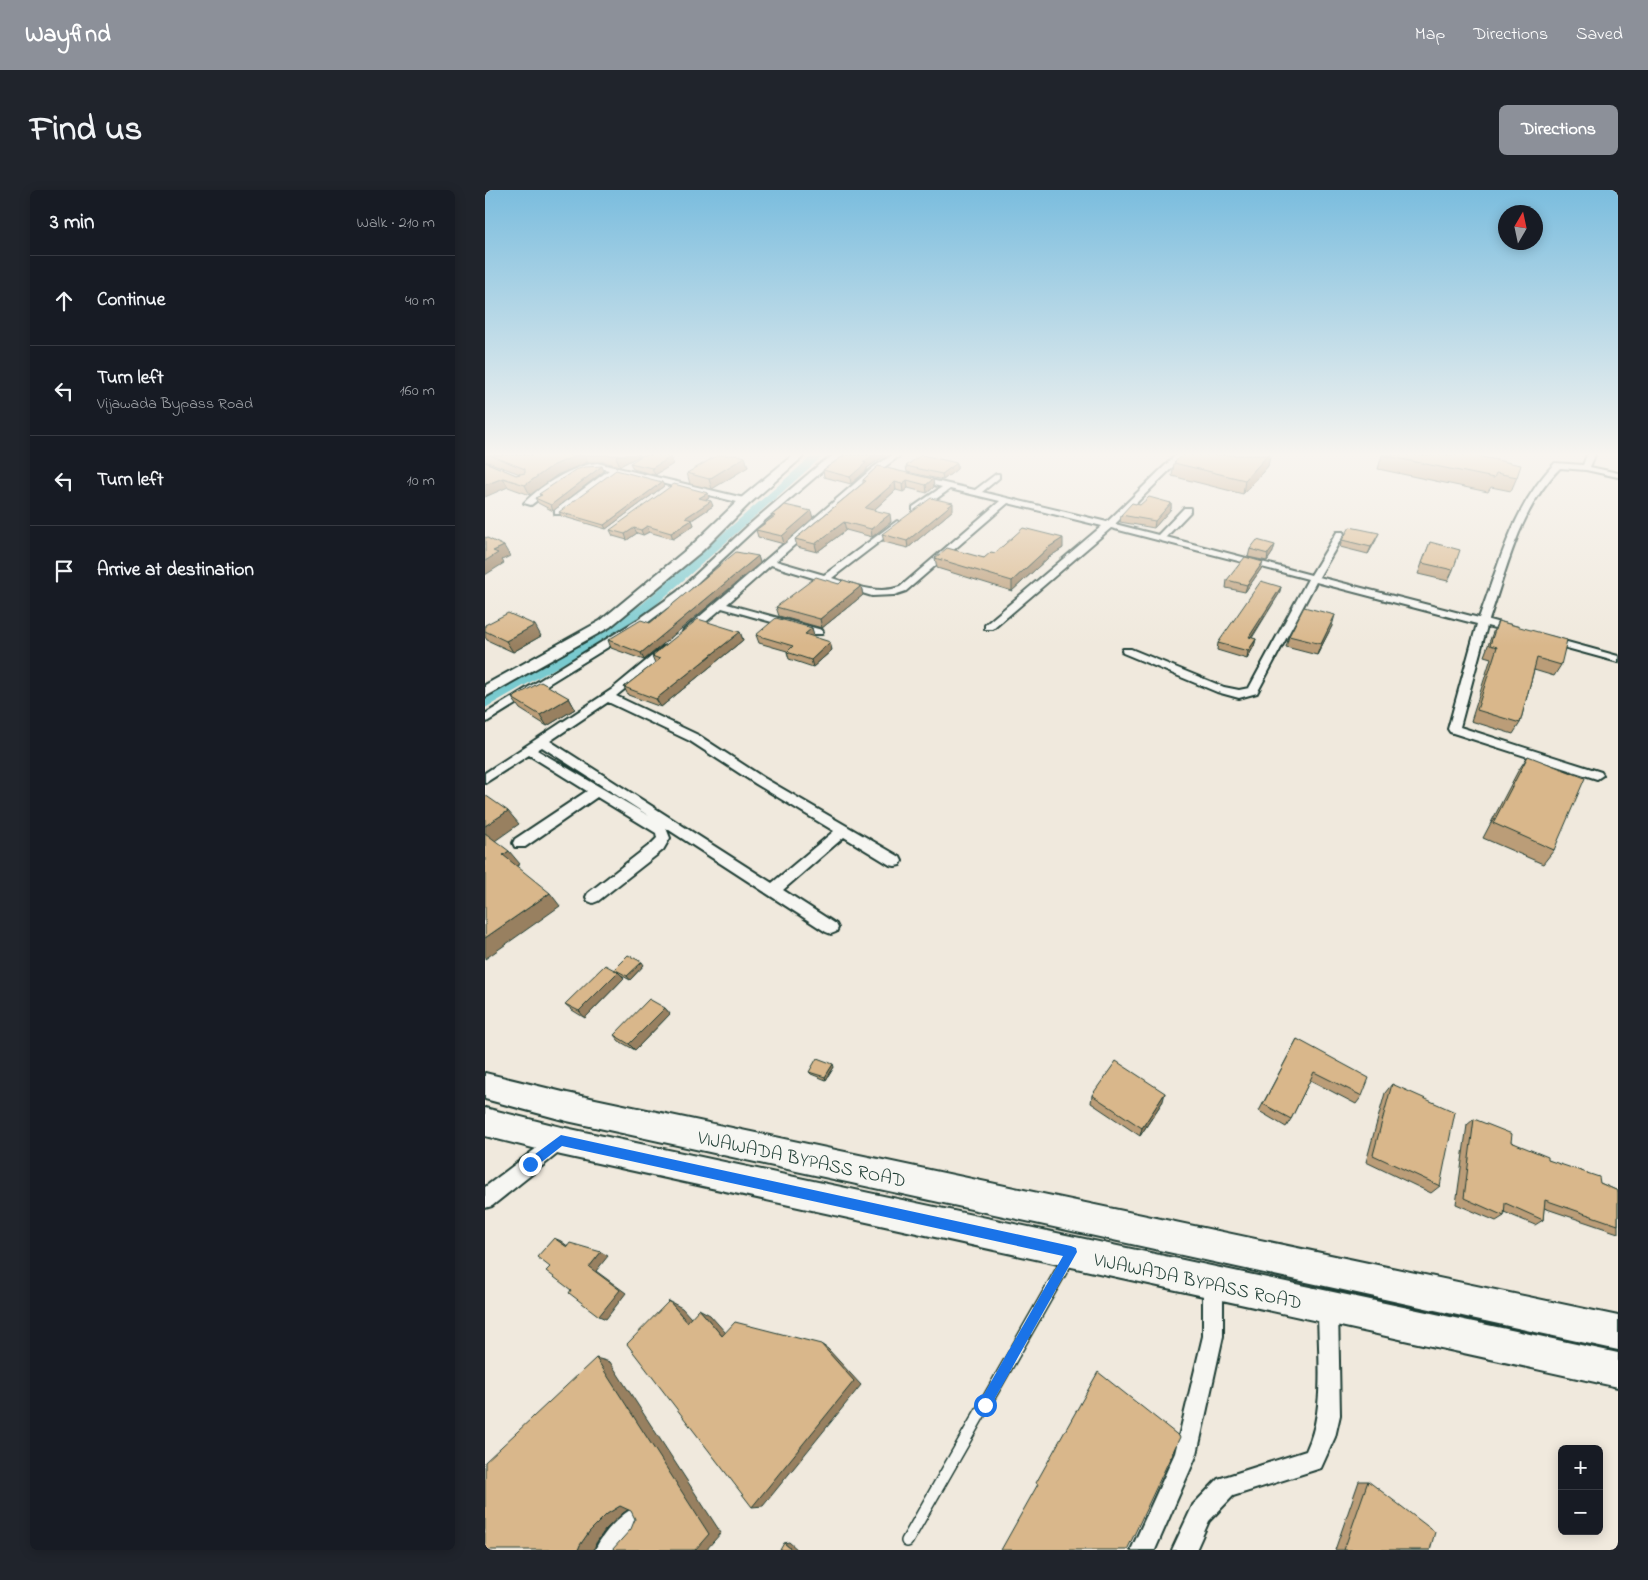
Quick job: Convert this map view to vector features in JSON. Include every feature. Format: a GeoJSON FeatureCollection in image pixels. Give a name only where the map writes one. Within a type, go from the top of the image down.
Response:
{"type":"FeatureCollection","features":[{"type":"Feature","properties":{"kind":"main road","name":"VIJAWADA BYPASS ROAD"},"geometry":{"type":"LineString","coordinates":[[485,1086],[567,1107],[1618,1333]]}},
{"type":"Feature","properties":{"kind":"main road","name":"VIJAWADA BYPASS ROAD"},"geometry":{"type":"LineString","coordinates":[[485,1122],[561,1141],[1618,1370]]}},
{"type":"Feature","properties":{"kind":"street"},"geometry":{"type":"LineString","coordinates":[[485,692],[605,624],[697,548],[727,518]]}},
{"type":"Feature","properties":{"kind":"street"},"geometry":{"type":"LineString","coordinates":[[485,719],[643,621],[681,594],[762,518]]}},
{"type":"Feature","properties":{"kind":"street"},"geometry":{"type":"LineString","coordinates":[[485,779],[608,697],[721,605],[821,518]]}},
{"type":"Feature","properties":{"kind":"street"},"geometry":{"type":"LineString","coordinates":[[826,578],[904,518]]}},
{"type":"Feature","properties":{"kind":"street"},"geometry":{"type":"LineString","coordinates":[[771,562],[872,593],[894,592],[903,589],[985,518]]}},
{"type":"Feature","properties":{"kind":"street"},"geometry":{"type":"LineString","coordinates":[[1082,518],[1522,633]]}},
{"type":"Feature","properties":{"kind":"street"},"geometry":{"type":"LineString","coordinates":[[989,627],[1116,518]]}},
{"type":"Feature","properties":{"kind":"street"},"geometry":{"type":"LineString","coordinates":[[1160,538],[1179,518]]}},
{"type":"Feature","properties":{"kind":"street"},"geometry":{"type":"LineString","coordinates":[[1523,518],[1512,542],[1483,622],[1454,729],[1597,775]]}},
{"type":"Feature","properties":{"kind":"street"},"geometry":{"type":"LineString","coordinates":[[1127,651],[1221,690],[1239,694],[1253,691],[1339,534]]}},
{"type":"Feature","properties":{"kind":"street"},"geometry":{"type":"LineString","coordinates":[[721,605],[818,632]]}},
{"type":"Feature","properties":{"kind":"street"},"geometry":{"type":"LineString","coordinates":[[1541,638],[1618,659]]}},
{"type":"Feature","properties":{"kind":"street"},"geometry":{"type":"LineString","coordinates":[[608,697],[694,738],[760,782],[895,861]]}},
{"type":"Feature","properties":{"kind":"street"},"geometry":{"type":"LineString","coordinates":[[543,741],[831,928]]}},
{"type":"Feature","properties":{"kind":"street"},"geometry":{"type":"LineString","coordinates":[[529,750],[661,830],[664,835],[656,848],[593,897]]}},
{"type":"Feature","properties":{"kind":"street"},"geometry":{"type":"LineString","coordinates":[[520,843],[596,791]]}},
{"type":"Feature","properties":{"kind":"street"},"geometry":{"type":"LineString","coordinates":[[773,890],[843,831]]}},
{"type":"Feature","properties":{"kind":"street"},"geometry":{"type":"LineString","coordinates":[[485,1199],[561,1141]]}},
{"type":"Feature","properties":{"kind":"street"},"geometry":{"type":"LineString","coordinates":[[1143,1550],[1186,1454],[1213,1336],[1213,1283]]}},
{"type":"Feature","properties":{"kind":"street"},"geometry":{"type":"LineString","coordinates":[[1184,1550],[1201,1513],[1225,1487],[1313,1460],[1324,1436],[1329,1416],[1328,1308]]}},
{"type":"Feature","properties":{"kind":"street"},"geometry":{"type":"LineString","coordinates":[[607,1550],[636,1519]]}},
{"type":"Feature","properties":{"kind":"lane"},"geometry":{"type":"LineString","coordinates":[[907,1541],[1071,1252]]}},
{"type":"Feature","properties":{"kind":"building"},"geometry":{"type":"Polygon","coordinates":[[[581,518],[613,518],[604,525],[581,518]]]}},
{"type":"Feature","properties":{"kind":"building"},"geometry":{"type":"Polygon","coordinates":[[[626,518],[692,520],[671,533],[647,526],[641,530],[634,528],[625,534],[610,530],[626,518]]]}},
{"type":"Feature","properties":{"kind":"building"},"geometry":{"type":"Polygon","coordinates":[[[772,518],[802,518],[782,536],[756,530],[772,518]]]}},
{"type":"Feature","properties":{"kind":"building"},"geometry":{"type":"Polygon","coordinates":[[[820,518],[884,518],[871,529],[844,522],[815,544],[795,539],[820,518]]]}},
{"type":"Feature","properties":{"kind":"building"},"geometry":{"type":"Polygon","coordinates":[[[903,518],[934,518],[907,541],[882,534],[903,518]]]}},
{"type":"Feature","properties":{"kind":"building"},"geometry":{"type":"Polygon","coordinates":[[[1141,518],[1157,518],[1155,521],[1141,518]]]}},
{"type":"Feature","properties":{"kind":"building"},"geometry":{"type":"Polygon","coordinates":[[[1350,527],[1379,533],[1371,547],[1342,540],[1350,527]]]}},
{"type":"Feature","properties":{"kind":"building"},"geometry":{"type":"Polygon","coordinates":[[[1023,528],[1063,538],[1049,547],[1012,581],[935,558],[947,548],[984,558],[991,552],[995,553],[1023,528]]]}},
{"type":"Feature","properties":{"kind":"building"},"geometry":{"type":"Polygon","coordinates":[[[485,537],[504,546],[493,551],[498,553],[485,561],[485,537]]]}},
{"type":"Feature","properties":{"kind":"building"},"geometry":{"type":"Polygon","coordinates":[[[1257,540],[1275,545],[1268,554],[1250,549],[1257,540]]]}},
{"type":"Feature","properties":{"kind":"building"},"geometry":{"type":"Polygon","coordinates":[[[1430,542],[1460,550],[1453,570],[1422,563],[1430,542]]]}},
{"type":"Feature","properties":{"kind":"building"},"geometry":{"type":"Polygon","coordinates":[[[736,552],[758,556],[641,653],[608,640],[641,620],[650,623],[736,552]]]}},
{"type":"Feature","properties":{"kind":"building"},"geometry":{"type":"Polygon","coordinates":[[[1245,557],[1263,562],[1247,585],[1227,580],[1245,557]]]}},
{"type":"Feature","properties":{"kind":"building"},"geometry":{"type":"Polygon","coordinates":[[[816,577],[839,584],[843,580],[861,586],[820,619],[776,607],[816,577]]]}},
{"type":"Feature","properties":{"kind":"building"},"geometry":{"type":"Polygon","coordinates":[[[1261,581],[1281,587],[1249,637],[1256,639],[1248,651],[1218,643],[1261,581]]]}},
{"type":"Feature","properties":{"kind":"building"},"geometry":{"type":"Polygon","coordinates":[[[1304,607],[1335,615],[1321,644],[1289,636],[1304,607]]]}},
{"type":"Feature","properties":{"kind":"building"},"geometry":{"type":"Polygon","coordinates":[[[508,613],[535,625],[506,641],[485,631],[485,625],[508,613]]]}},
{"type":"Feature","properties":{"kind":"building"},"geometry":{"type":"Polygon","coordinates":[[[776,618],[812,628],[805,634],[830,642],[811,660],[787,652],[793,646],[756,635],[776,618]]]}},
{"type":"Feature","properties":{"kind":"building"},"geometry":{"type":"Polygon","coordinates":[[[698,619],[740,632],[656,699],[624,687],[660,659],[652,656],[698,619]]]}},
{"type":"Feature","properties":{"kind":"building"},"geometry":{"type":"Polygon","coordinates":[[[1498,621],[1567,640],[1561,665],[1537,658],[1520,723],[1477,710],[1497,647],[1490,645],[1498,621]]]}},
{"type":"Feature","properties":{"kind":"building"},"geometry":{"type":"Polygon","coordinates":[[[541,682],[569,698],[540,715],[512,698],[541,682]]]}},
{"type":"Feature","properties":{"kind":"building"},"geometry":{"type":"Polygon","coordinates":[[[1528,756],[1585,778],[1554,850],[1493,823],[1528,756]]]}},
{"type":"Feature","properties":{"kind":"building"},"geometry":{"type":"Polygon","coordinates":[[[485,795],[508,811],[485,826],[485,795]]]}},
{"type":"Feature","properties":{"kind":"building"},"geometry":{"type":"Polygon","coordinates":[[[485,833],[509,851],[503,855],[550,893],[485,938],[485,833]]]}},
{"type":"Feature","properties":{"kind":"building"},"geometry":{"type":"Polygon","coordinates":[[[628,955],[642,962],[627,976],[614,969],[628,955]]]}},
{"type":"Feature","properties":{"kind":"building"},"geometry":{"type":"Polygon","coordinates":[[[605,965],[618,972],[579,1011],[565,1004],[605,965]]]}},
{"type":"Feature","properties":{"kind":"building"},"geometry":{"type":"Polygon","coordinates":[[[649,999],[665,1008],[629,1044],[614,1035],[649,999]]]}},
{"type":"Feature","properties":{"kind":"building"},"geometry":{"type":"Polygon","coordinates":[[[1297,1039],[1369,1078],[1362,1096],[1314,1072],[1291,1119],[1263,1104],[1297,1039]]]}},
{"type":"Feature","properties":{"kind":"building"},"geometry":{"type":"Polygon","coordinates":[[[817,1058],[833,1064],[825,1077],[809,1072],[817,1058]]]}},
{"type":"Feature","properties":{"kind":"building"},"geometry":{"type":"Polygon","coordinates":[[[1116,1061],[1165,1093],[1142,1128],[1092,1095],[1116,1061]]]}},
{"type":"Feature","properties":{"kind":"building"},"geometry":{"type":"Polygon","coordinates":[[[1392,1084],[1455,1112],[1440,1186],[1373,1155],[1392,1084]]]}},
{"type":"Feature","properties":{"kind":"building"},"geometry":{"type":"Polygon","coordinates":[[[1474,1119],[1512,1134],[1511,1142],[1548,1157],[1548,1160],[1599,1177],[1600,1183],[1618,1191],[1618,1225],[1545,1200],[1543,1220],[1505,1203],[1504,1216],[1464,1198],[1474,1119]]]}},
{"type":"Feature","properties":{"kind":"building"},"geometry":{"type":"Polygon","coordinates":[[[554,1238],[567,1247],[570,1243],[601,1252],[589,1267],[620,1290],[599,1316],[569,1293],[571,1290],[546,1271],[550,1267],[537,1257],[554,1238]]]}},
{"type":"Feature","properties":{"kind":"building"},"geometry":{"type":"Polygon","coordinates":[[[669,1301],[687,1322],[699,1309],[722,1336],[735,1322],[821,1344],[854,1381],[752,1507],[627,1344],[669,1301]]]}},
{"type":"Feature","properties":{"kind":"building"},"geometry":{"type":"Polygon","coordinates":[[[596,1358],[709,1534],[695,1550],[612,1550],[631,1529],[635,1519],[631,1511],[620,1506],[607,1514],[589,1532],[578,1550],[485,1550],[485,1462],[596,1358]]]}},
{"type":"Feature","properties":{"kind":"building"},"geometry":{"type":"Polygon","coordinates":[[[1098,1372],[1180,1437],[1127,1550],[1001,1550],[1038,1484],[1036,1483],[1098,1372]]]}},
{"type":"Feature","properties":{"kind":"building"},"geometry":{"type":"Polygon","coordinates":[[[1368,1481],[1435,1532],[1430,1550],[1344,1550],[1368,1481]]]}},
{"type":"Feature","properties":{"kind":"building"},"geometry":{"type":"Polygon","coordinates":[[[784,1543],[792,1550],[780,1550],[784,1543]]]}},
{"type":"Feature","properties":{"kind":"waterway"},"geometry":{"type":"LineString","coordinates":[[485,703],[596,639],[646,607],[747,518]]}},
{"type":"Feature","properties":{"kind":"route"},"geometry":{"type":"LineString","coordinates":[[530,1164],[561,1141],[1071,1252],[985,1405]]}}]}
